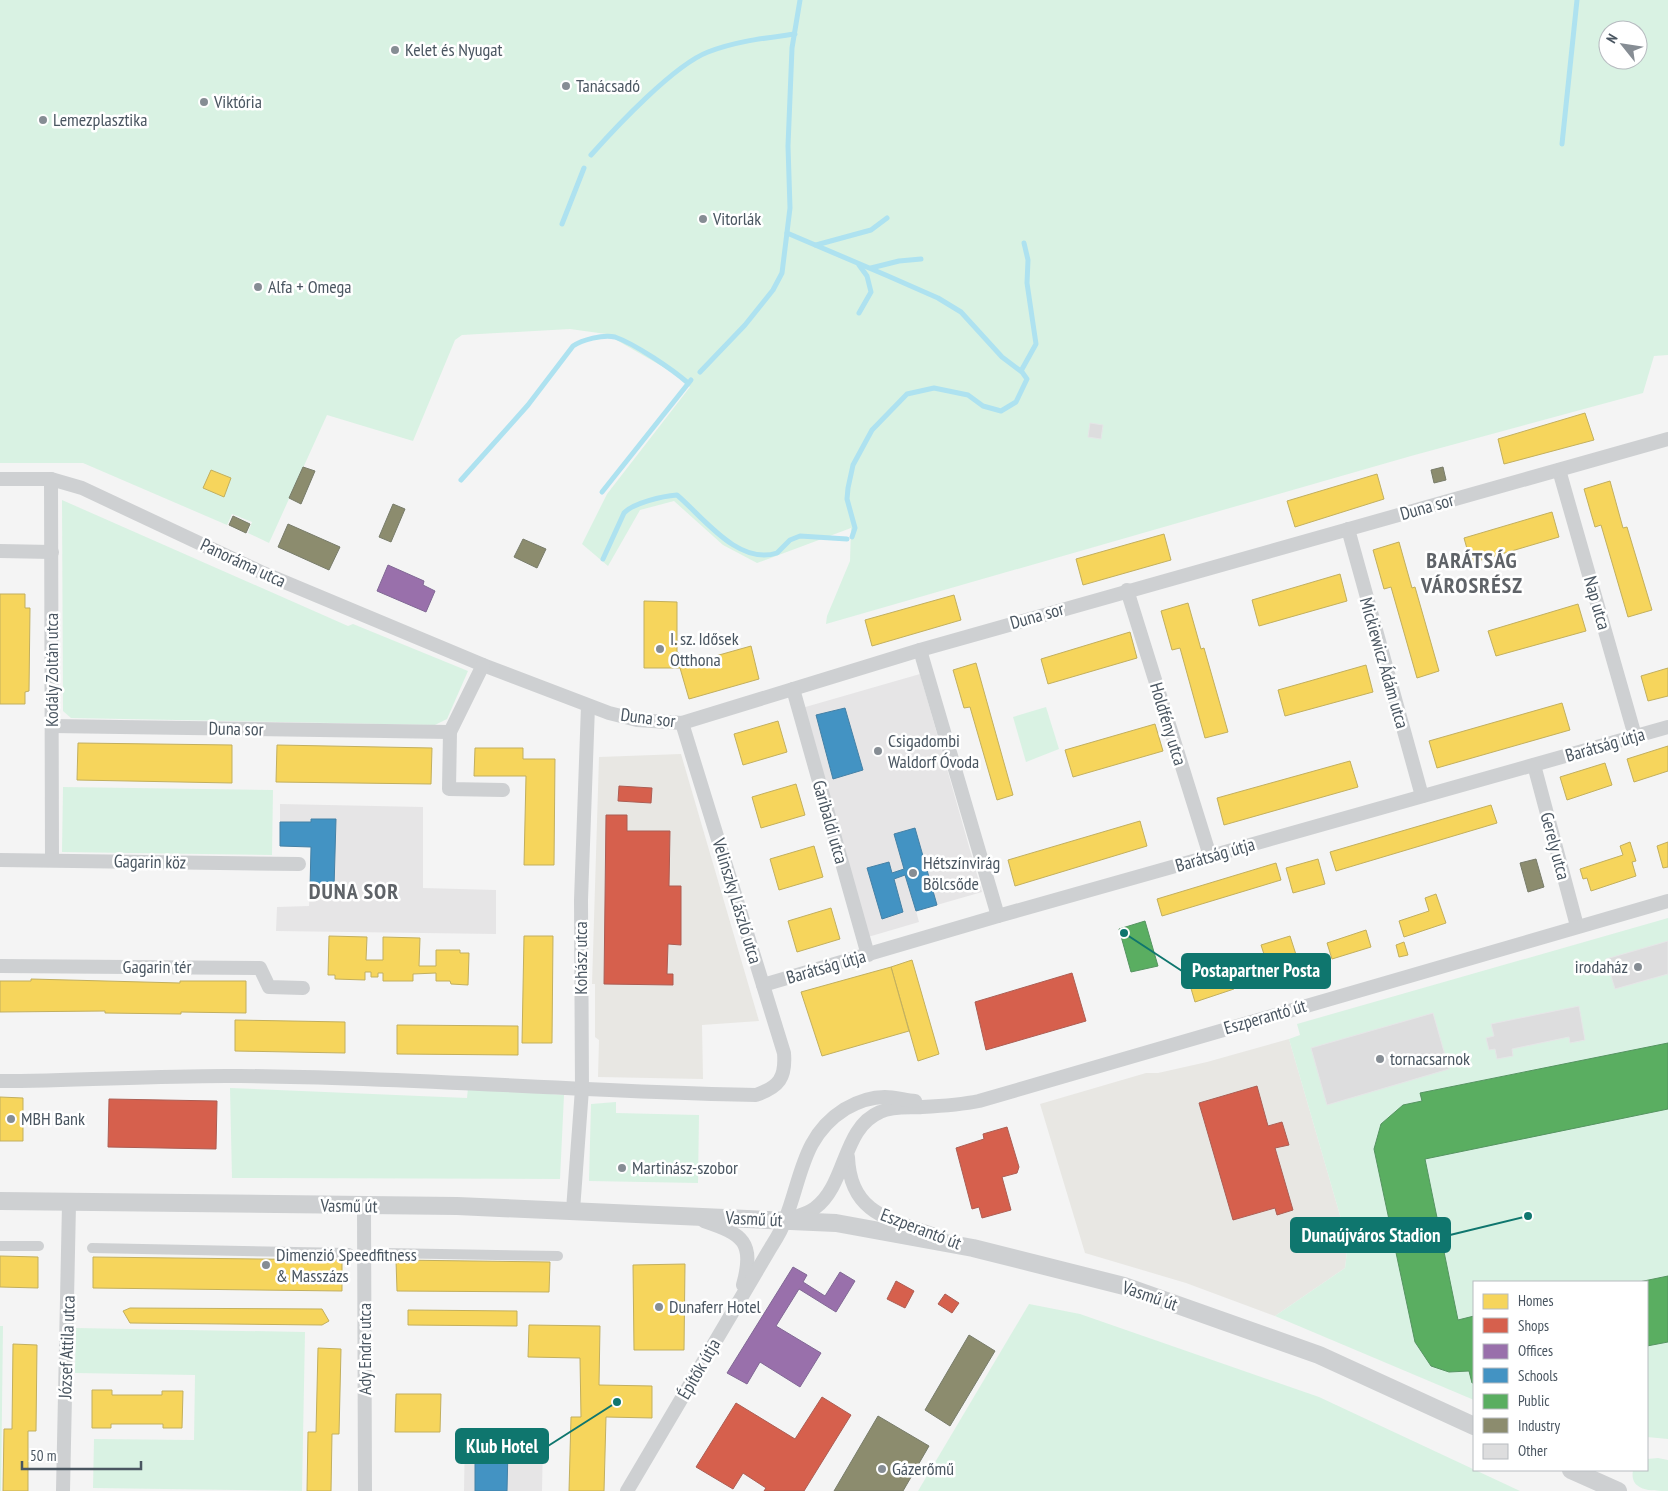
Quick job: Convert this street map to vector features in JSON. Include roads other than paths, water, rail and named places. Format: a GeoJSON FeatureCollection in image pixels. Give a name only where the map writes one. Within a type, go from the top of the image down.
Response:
{"type":"FeatureCollection","features":[{"type":"Feature","properties":{"kind":"street","name":"Duna sor"},"geometry":{"type":"LineString","coordinates":[[483,665],[588,706],[637,720],[682,723],[920,650],[1128,590],[1668,439]]}},
{"type":"Feature","properties":{"kind":"street","name":"Nap utca"},"geometry":{"type":"LineString","coordinates":[[1559,470],[1635,736]]}},
{"type":"Feature","properties":{"kind":"street","name":"Panoráma utca"},"geometry":{"type":"LineString","coordinates":[[0,479],[51,479],[82,488],[263,573],[483,665]]}},
{"type":"Feature","properties":{"kind":"street","name":"Kodály Zoltán utca"},"geometry":{"type":"LineString","coordinates":[[51,479],[52,860]]}},
{"type":"Feature","properties":{"kind":"street","name":"Mickiewicz Ádám utca"},"geometry":{"type":"LineString","coordinates":[[1348,529],[1422,796]]}},
{"type":"Feature","properties":{"kind":"street"},"geometry":{"type":"LineString","coordinates":[[0,551],[52,552]]}},
{"type":"Feature","properties":{"kind":"street","name":"Holdfény utca"},"geometry":{"type":"LineString","coordinates":[[1128,590],[1210,856]]}},
{"type":"Feature","properties":{"kind":"street"},"geometry":{"type":"LineString","coordinates":[[920,650],[998,916]]}},
{"type":"Feature","properties":{"kind":"street"},"geometry":{"type":"LineString","coordinates":[[483,665],[450,732],[449,789],[503,790]]}},
{"type":"Feature","properties":{"kind":"street","name":"Garibaldi utca"},"geometry":{"type":"LineString","coordinates":[[793,689],[868,955]]}},
{"type":"Feature","properties":{"kind":"street","name":"Kohász utca"},"geometry":{"type":"LineString","coordinates":[[573,1210],[582,1089],[580,900],[588,706]]}},
{"type":"Feature","properties":{"kind":"street","name":"Velinszky László utca"},"geometry":{"type":"LineString","coordinates":[[582,1089],[756,1095],[771,1090],[782,1079],[785,1065],[784,1053],[682,723]]}},
{"type":"Feature","properties":{"kind":"street","name":"Duna sor"},"geometry":{"type":"LineString","coordinates":[[52,726],[450,732]]}},
{"type":"Feature","properties":{"kind":"street","name":"Barátság útja"},"geometry":{"type":"LineString","coordinates":[[763,985],[1145,874],[1668,727]]}},
{"type":"Feature","properties":{"kind":"street","name":"Gerely utca"},"geometry":{"type":"LineString","coordinates":[[1534,765],[1577,926]]}},
{"type":"Feature","properties":{"kind":"street","name":"Gagarin köz"},"geometry":{"type":"LineString","coordinates":[[0,860],[299,864]]}},
{"type":"Feature","properties":{"kind":"street","name":"Eszperantó út"},"geometry":{"type":"LineString","coordinates":[[785,1220],[815,1209],[830,1192],[848,1155],[853,1138],[869,1119],[880,1112],[893,1108],[948,1106],[979,1101],[1668,901]]}},
{"type":"Feature","properties":{"kind":"street","name":"Gagarin tér"},"geometry":{"type":"LineString","coordinates":[[0,966],[260,968],[269,987],[303,988]]}},
{"type":"Feature","properties":{"kind":"street"},"geometry":{"type":"LineString","coordinates":[[0,1081],[241,1076],[499,1083],[582,1089]]}},
{"type":"Feature","properties":{"kind":"street","name":"Eszperantó út"},"geometry":{"type":"LineString","coordinates":[[785,1220],[807,1154],[830,1118],[857,1102],[884,1097],[948,1106]]}},
{"type":"Feature","properties":{"kind":"street","name":"Eszperantó út"},"geometry":{"type":"LineString","coordinates":[[848,1155],[849,1174],[856,1192],[868,1208],[884,1218],[972,1248]]}},
{"type":"Feature","properties":{"kind":"street","name":"Vasmű út"},"geometry":{"type":"LineString","coordinates":[[0,1201],[69,1204],[573,1210],[836,1223],[972,1248],[1124,1286],[1319,1355],[1473,1426]]}},
{"type":"Feature","properties":{"kind":"street","name":"József Attila utca"},"geometry":{"type":"LineString","coordinates":[[62,1491],[69,1204]]}},
{"type":"Feature","properties":{"kind":"street","name":"Ady Endre utca"},"geometry":{"type":"LineString","coordinates":[[364,1207],[365,1491]]}},
{"type":"Feature","properties":{"kind":"street"},"geometry":{"type":"LineString","coordinates":[[691,1216],[731,1230],[739,1236],[746,1247],[749,1264],[739,1302]]}},
{"type":"Feature","properties":{"kind":"street","name":"Építők útja"},"geometry":{"type":"LineString","coordinates":[[627,1491],[739,1302],[785,1220]]}},
{"type":"Feature","properties":{"kind":"street"},"geometry":{"type":"LineString","coordinates":[[0,1246],[39,1246]]}},
{"type":"Feature","properties":{"kind":"street"},"geometry":{"type":"LineString","coordinates":[[92,1248],[349,1253]]}},
{"type":"Feature","properties":{"kind":"street"},"geometry":{"type":"LineString","coordinates":[[384,1254],[558,1256]]}},
{"type":"Feature","properties":{"kind":"street"},"geometry":{"type":"LineString","coordinates":[[1573,1471],[1618,1491]]}},
{"type":"Feature","properties":{"kind":"waterway"},"geometry":{"type":"LineString","coordinates":[[700,372],[745,325],[773,290],[782,273],[790,208],[788,146],[792,48],[800,0]]}},
{"type":"Feature","properties":{"kind":"waterway"},"geometry":{"type":"LineString","coordinates":[[1562,144],[1577,0]]}},
{"type":"Feature","properties":{"kind":"waterway"},"geometry":{"type":"LineString","coordinates":[[591,155],[646,98],[694,59],[729,45],[795,34]]}},
{"type":"Feature","properties":{"kind":"waterway"},"geometry":{"type":"LineString","coordinates":[[562,224],[584,168]]}},
{"type":"Feature","properties":{"kind":"waterway"},"geometry":{"type":"LineString","coordinates":[[816,245],[871,230],[887,218]]}},
{"type":"Feature","properties":{"kind":"waterway"},"geometry":{"type":"LineString","coordinates":[[787,233],[938,298],[961,312],[1002,357],[1022,372],[1027,379],[1016,402],[1001,411],[983,406],[968,395],[934,388],[907,394],[872,430],[853,465],[847,499],[855,528],[852,537]]}},
{"type":"Feature","properties":{"kind":"waterway"},"geometry":{"type":"LineString","coordinates":[[1021,371],[1036,344],[1027,283],[1028,260],[1024,243]]}},
{"type":"Feature","properties":{"kind":"waterway"},"geometry":{"type":"LineString","coordinates":[[871,268],[899,261],[921,259]]}},
{"type":"Feature","properties":{"kind":"waterway"},"geometry":{"type":"LineString","coordinates":[[859,265],[867,276],[871,292],[859,313]]}},
{"type":"Feature","properties":{"kind":"waterway"},"geometry":{"type":"LineString","coordinates":[[461,480],[528,405],[573,346],[582,342],[599,337],[615,337],[653,357],[688,383]]}},
{"type":"Feature","properties":{"kind":"waterway"},"geometry":{"type":"LineString","coordinates":[[602,492],[691,380]]}},
{"type":"Feature","properties":{"kind":"waterway"},"geometry":{"type":"LineString","coordinates":[[603,559],[624,513],[628,509],[656,498],[677,495],[722,537],[748,552],[763,555],[777,553],[790,540],[800,536],[847,539]]}},
{"type":"Feature","properties":{"kind":"place","name":"Kelet és Nyugat"},"geometry":{"type":"Point","coordinates":[395,50]}},
{"type":"Feature","properties":{"kind":"place","name":"Tanácsadó"},"geometry":{"type":"Point","coordinates":[566,86]}},
{"type":"Feature","properties":{"kind":"place","name":"Viktória"},"geometry":{"type":"Point","coordinates":[204,102]}},
{"type":"Feature","properties":{"kind":"place","name":"Lemezplasztika"},"geometry":{"type":"Point","coordinates":[43,120]}},
{"type":"Feature","properties":{"kind":"place","name":"Vitorlák"},"geometry":{"type":"Point","coordinates":[703,219]}},
{"type":"Feature","properties":{"kind":"place","name":"Alfa + Omega"},"geometry":{"type":"Point","coordinates":[258,287]}},
{"type":"Feature","properties":{"kind":"place","name":"I. sz. Idősek Otthona"},"geometry":{"type":"Point","coordinates":[660,649]}},
{"type":"Feature","properties":{"kind":"place","name":"Csigadombi Waldorf Óvoda"},"geometry":{"type":"Point","coordinates":[878,751]}},
{"type":"Feature","properties":{"kind":"place","name":"Hétszínvirág Bölcsőde"},"geometry":{"type":"Point","coordinates":[913,873]}},
{"type":"Feature","properties":{"kind":"place","name":"Postapartner Posta"},"geometry":{"type":"Point","coordinates":[1124,933]}},
{"type":"Feature","properties":{"kind":"place","name":"irodaház"},"geometry":{"type":"Point","coordinates":[1638,967]}},
{"type":"Feature","properties":{"kind":"place","name":"tornacsarnok"},"geometry":{"type":"Point","coordinates":[1380,1059]}},
{"type":"Feature","properties":{"kind":"place","name":"MBH Bank"},"geometry":{"type":"Point","coordinates":[11,1119]}},
{"type":"Feature","properties":{"kind":"place","name":"Martinász-szobor"},"geometry":{"type":"Point","coordinates":[622,1168]}},
{"type":"Feature","properties":{"kind":"place","name":"Dunaújváros Stadion"},"geometry":{"type":"Point","coordinates":[1528,1216]}},
{"type":"Feature","properties":{"kind":"place","name":"Dimenzió Speedfitness & Masszázs"},"geometry":{"type":"Point","coordinates":[266,1265]}},
{"type":"Feature","properties":{"kind":"place","name":"Dunaferr Hotel"},"geometry":{"type":"Point","coordinates":[659,1307]}},
{"type":"Feature","properties":{"kind":"place","name":"Klub Hotel"},"geometry":{"type":"Point","coordinates":[617,1402]}},
{"type":"Feature","properties":{"kind":"place","name":"Gázerőmű"},"geometry":{"type":"Point","coordinates":[882,1469]}},
{"type":"Feature","properties":{"kind":"district","name":"BARÁTSÁG VÁROSRÉSZ"},"geometry":{"type":"Point","coordinates":[1472,572]}},
{"type":"Feature","properties":{"kind":"district","name":"DUNA SOR"},"geometry":{"type":"Point","coordinates":[354,891]}}]}
